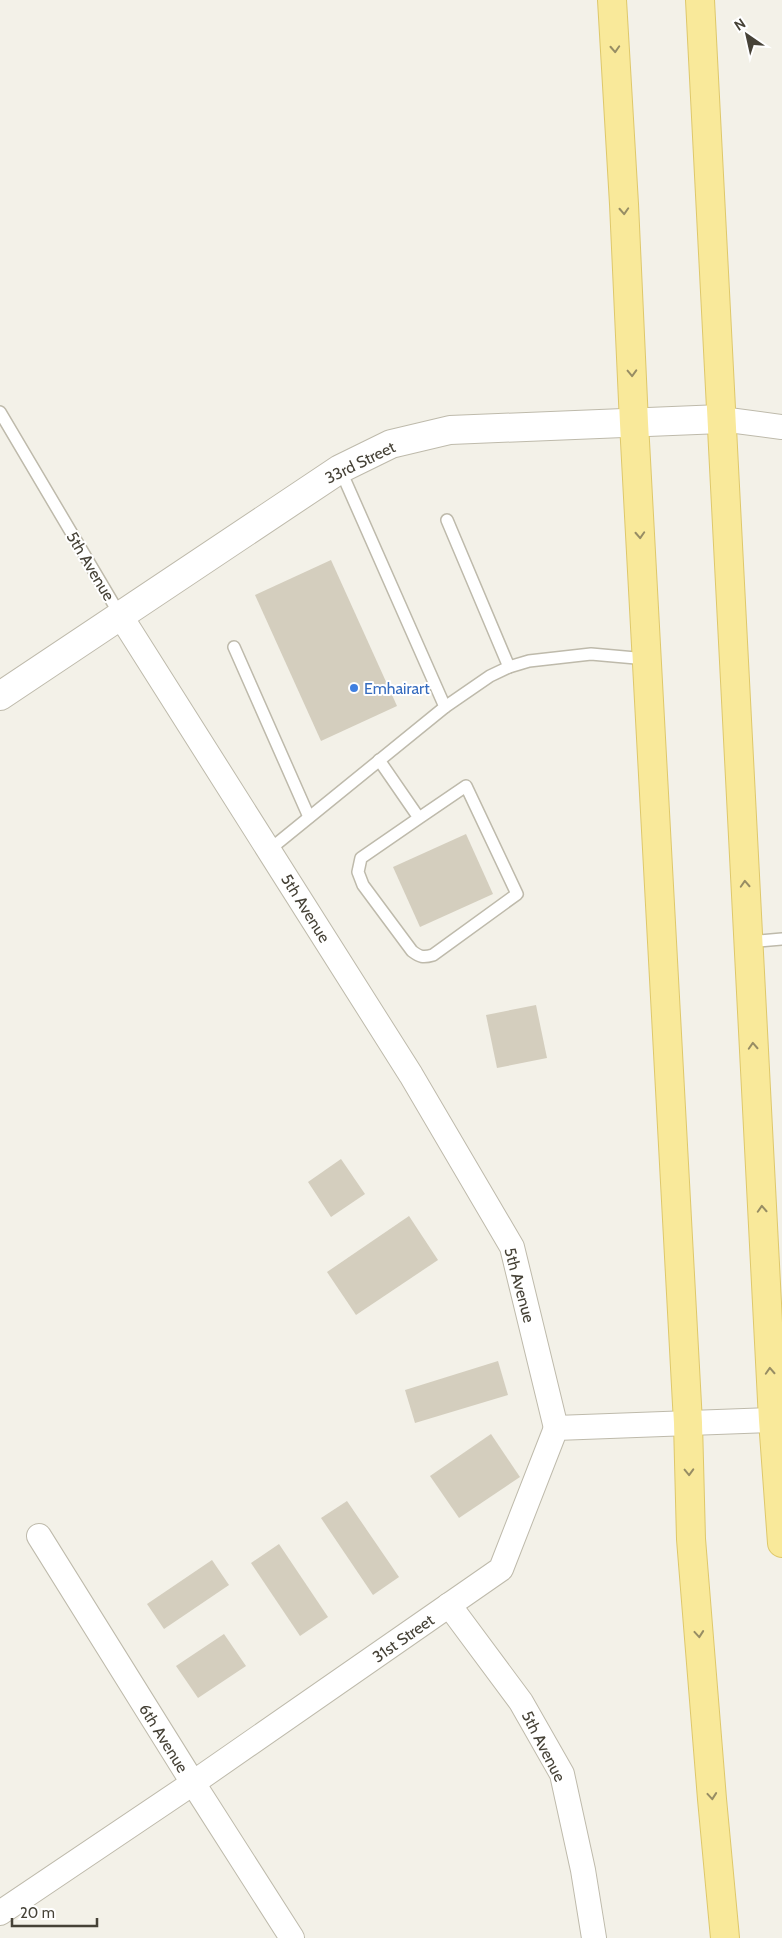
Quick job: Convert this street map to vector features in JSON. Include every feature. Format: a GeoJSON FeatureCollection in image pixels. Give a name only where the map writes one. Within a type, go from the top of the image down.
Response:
{"type":"FeatureCollection","features":[{"type":"Feature","properties":{"kind":"main road"},"geometry":{"type":"LineString","coordinates":[[612,0],[625,213],[634,423],[688,1423],[691,1539],[725,1938]]}},
{"type":"Feature","properties":{"kind":"main road"},"geometry":{"type":"LineString","coordinates":[[700,0],[748,942],[777,1420],[782,1543]]}},
{"type":"Feature","properties":{"kind":"street","name":"33rd Street"},"geometry":{"type":"LineString","coordinates":[[0,696],[340,469],[391,444],[450,430],[721,420],[782,427]]}},
{"type":"Feature","properties":{"kind":"street","name":"5th Avenue"},"geometry":{"type":"LineString","coordinates":[[120,615],[411,1075],[512,1247],[556,1428]]}},
{"type":"Feature","properties":{"kind":"street"},"geometry":{"type":"LineString","coordinates":[[556,1428],[777,1420]]}},
{"type":"Feature","properties":{"kind":"street","name":"31st Street"},"geometry":{"type":"LineString","coordinates":[[0,1913],[193,1783],[501,1569],[556,1428]]}},
{"type":"Feature","properties":{"kind":"street","name":"6th Avenue"},"geometry":{"type":"LineString","coordinates":[[39,1536],[292,1938]]}},
{"type":"Feature","properties":{"kind":"street","name":"5th Avenue"},"geometry":{"type":"LineString","coordinates":[[449,1605],[520,1702],[562,1774],[583,1870],[594,1938]]}},
{"type":"Feature","properties":{"kind":"lane","name":"5th Avenue"},"geometry":{"type":"LineString","coordinates":[[0,412],[120,615]]}},
{"type":"Feature","properties":{"kind":"lane"},"geometry":{"type":"LineString","coordinates":[[340,469],[445,706]]}},
{"type":"Feature","properties":{"kind":"lane"},"geometry":{"type":"LineString","coordinates":[[447,520],[509,667]]}},
{"type":"Feature","properties":{"kind":"lane"},"geometry":{"type":"LineString","coordinates":[[234,647],[309,817]]}},
{"type":"Feature","properties":{"kind":"lane"},"geometry":{"type":"LineString","coordinates":[[269,850],[445,706],[490,676],[509,667],[529,661],[591,654],[647,658]]}},
{"type":"Feature","properties":{"kind":"lane"},"geometry":{"type":"LineString","coordinates":[[380,760],[420,818]]}},
{"type":"Feature","properties":{"kind":"lane"},"geometry":{"type":"LineString","coordinates":[[466,786],[517,894],[433,955],[426,958],[420,957],[412,951],[362,885],[358,872],[362,858],[420,818],[466,786]]}},
{"type":"Feature","properties":{"kind":"lane"},"geometry":{"type":"LineString","coordinates":[[748,942],[782,939]]}},
{"type":"Feature","properties":{"kind":"building"},"geometry":{"type":"Polygon","coordinates":[[[331,560],[397,706],[321,741],[255,595],[331,560]]]}},
{"type":"Feature","properties":{"kind":"building"},"geometry":{"type":"Polygon","coordinates":[[[466,834],[493,894],[420,927],[393,867],[466,834]]]}},
{"type":"Feature","properties":{"kind":"building"},"geometry":{"type":"Polygon","coordinates":[[[536,1005],[547,1058],[497,1068],[486,1015],[536,1005]]]}},
{"type":"Feature","properties":{"kind":"building"},"geometry":{"type":"Polygon","coordinates":[[[341,1159],[365,1194],[331,1217],[308,1182],[341,1159]]]}},
{"type":"Feature","properties":{"kind":"building"},"geometry":{"type":"Polygon","coordinates":[[[409,1216],[438,1260],[356,1315],[327,1272],[409,1216]]]}},
{"type":"Feature","properties":{"kind":"building"},"geometry":{"type":"Polygon","coordinates":[[[498,1361],[508,1395],[415,1423],[405,1390],[498,1361]]]}},
{"type":"Feature","properties":{"kind":"building"},"geometry":{"type":"Polygon","coordinates":[[[491,1434],[520,1477],[459,1518],[430,1476],[491,1434]]]}},
{"type":"Feature","properties":{"kind":"building"},"geometry":{"type":"Polygon","coordinates":[[[347,1501],[399,1577],[373,1595],[321,1518],[347,1501]]]}},
{"type":"Feature","properties":{"kind":"building"},"geometry":{"type":"Polygon","coordinates":[[[279,1544],[328,1617],[300,1636],[251,1563],[279,1544]]]}},
{"type":"Feature","properties":{"kind":"building"},"geometry":{"type":"Polygon","coordinates":[[[212,1560],[229,1585],[164,1629],[147,1604],[212,1560]]]}},
{"type":"Feature","properties":{"kind":"building"},"geometry":{"type":"Polygon","coordinates":[[[224,1634],[246,1666],[198,1698],[176,1666],[224,1634]]]}},
{"type":"Feature","properties":{"kind":"place","name":"Emhairart"},"geometry":{"type":"Point","coordinates":[354,688]}}]}
